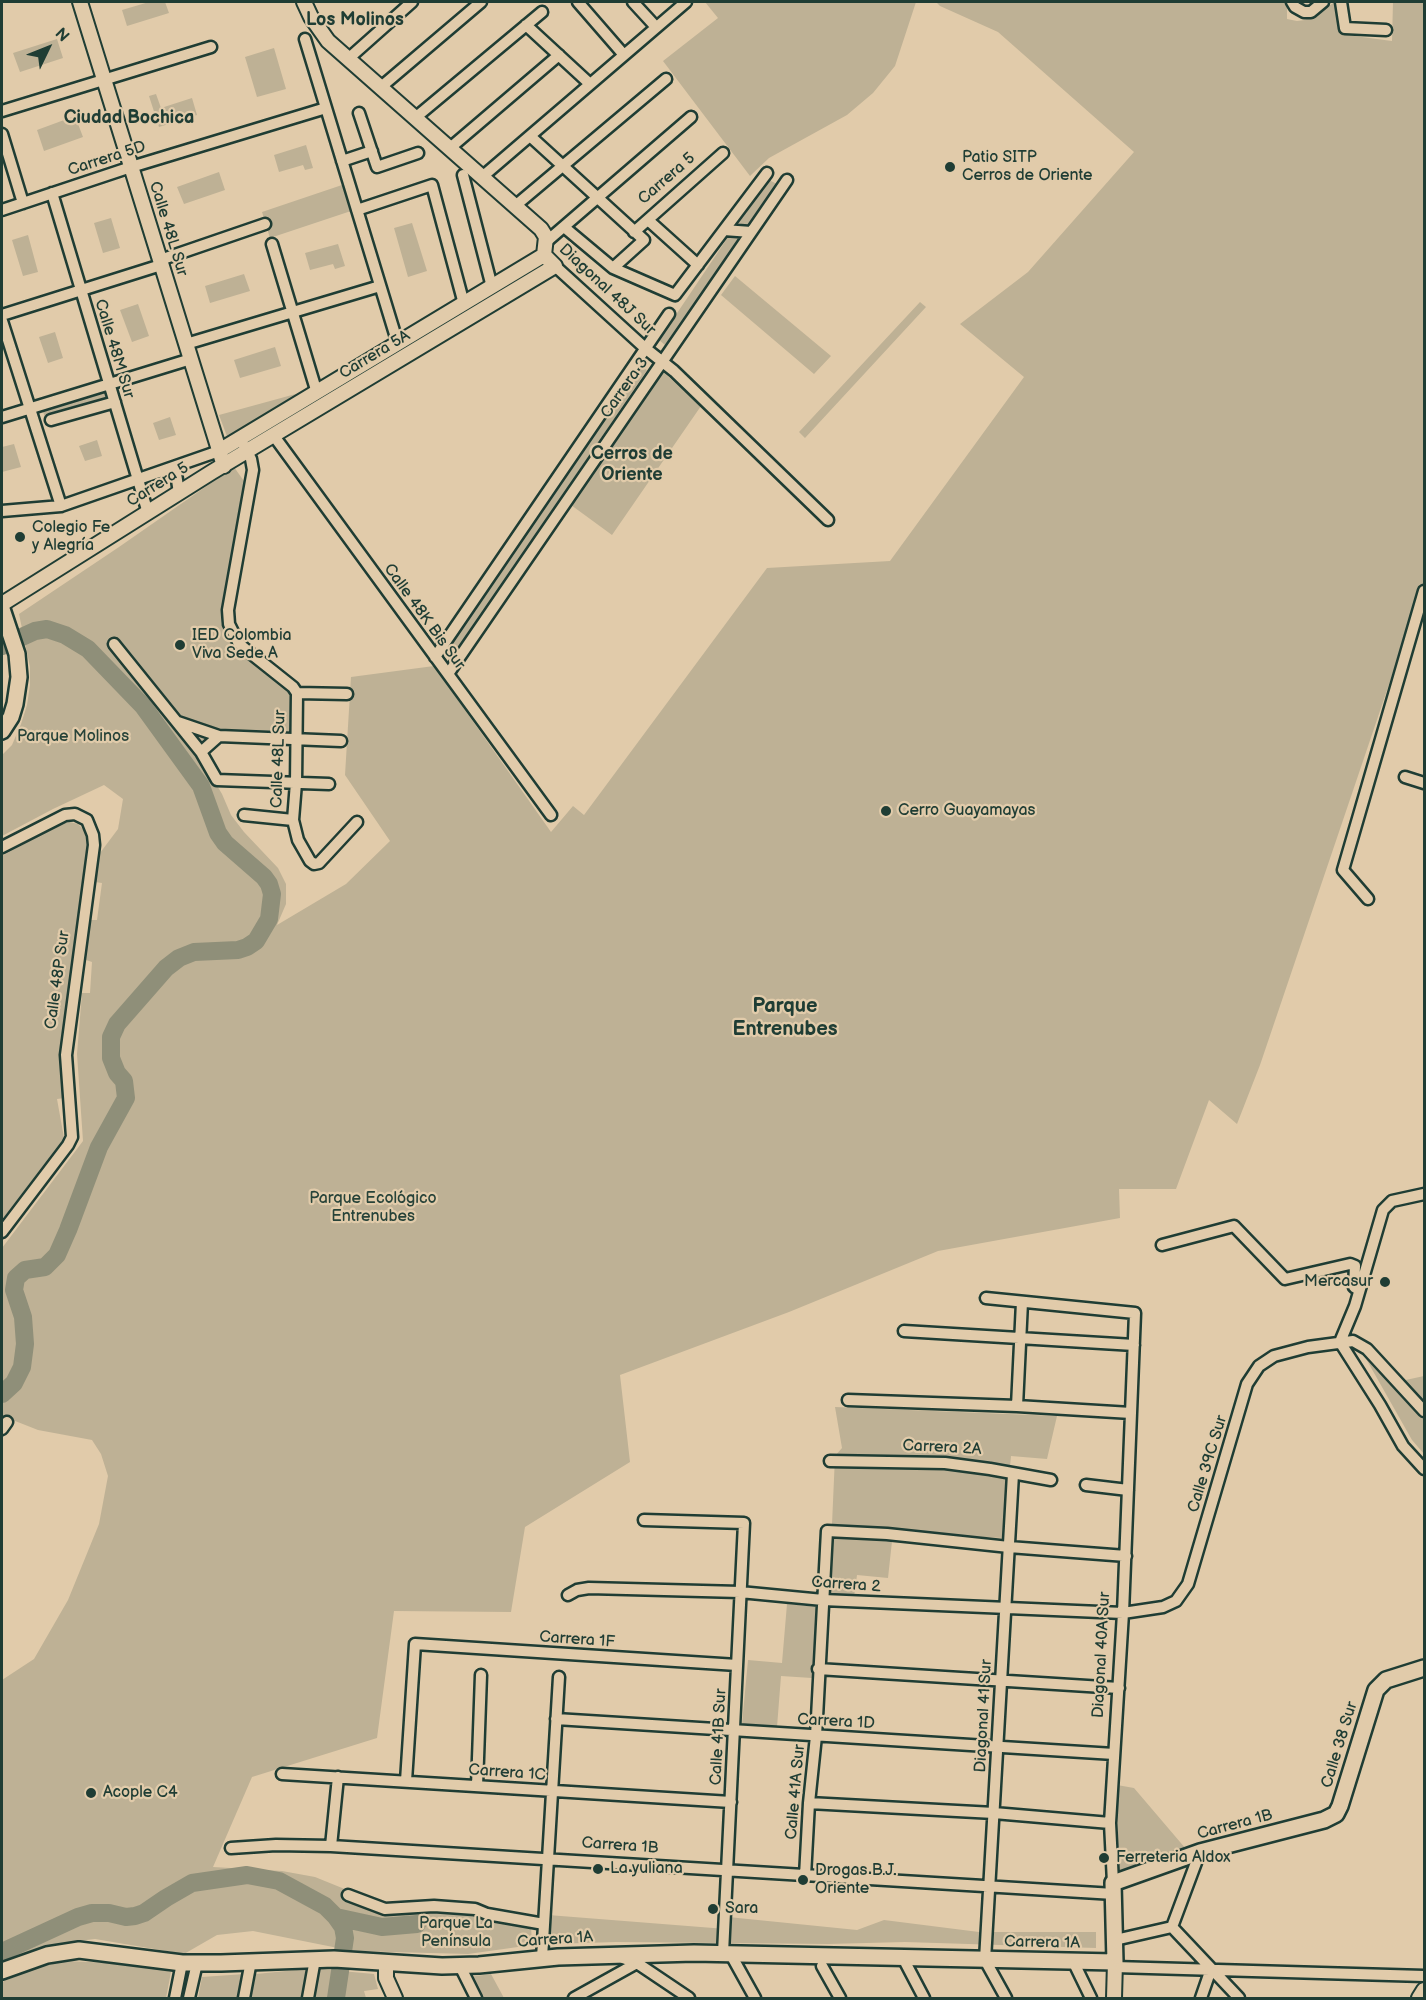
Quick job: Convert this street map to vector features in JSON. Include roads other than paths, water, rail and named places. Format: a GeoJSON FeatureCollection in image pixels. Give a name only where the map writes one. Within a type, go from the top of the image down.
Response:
{"type":"FeatureCollection","features":[{"type":"Feature","properties":{"kind":"main road"},"geometry":{"type":"LineString","coordinates":[[2,609],[17,654],[19,677],[11,717],[2,731]]}},
{"type":"Feature","properties":{"kind":"main road","name":"Calle 38 Sur"},"geometry":{"type":"LineString","coordinates":[[1332,1817],[1341,1806],[1374,1695],[1381,1683],[1425,1668]]}},
{"type":"Feature","properties":{"kind":"main road","name":"Carrera 1B"},"geometry":{"type":"LineString","coordinates":[[1114,1888],[1200,1852],[1332,1817]]}},
{"type":"Feature","properties":{"kind":"main road","name":"Diagonal 40A Sur"},"geometry":{"type":"LineString","coordinates":[[1114,1888],[1115,1964]]}},
{"type":"Feature","properties":{"kind":"main road","name":"Carrera 1A"},"geometry":{"type":"LineString","coordinates":[[2,1971],[47,1955],[79,1950],[189,1963],[333,1959],[460,1966],[542,1958],[727,1953],[1073,1961],[1115,1964]]}},
{"type":"Feature","properties":{"kind":"street","name":"Calle 48L Sur"},"geometry":{"type":"LineString","coordinates":[[80,2],[219,451],[218,469]]}},
{"type":"Feature","properties":{"kind":"street","name":"Diagonal 48J Sur"},"geometry":{"type":"LineString","coordinates":[[304,2],[311,17],[328,41],[541,229],[545,249],[555,266],[645,348],[662,360],[828,520]]}},
{"type":"Feature","properties":{"kind":"street"},"geometry":{"type":"LineString","coordinates":[[348,59],[412,2]]}},
{"type":"Feature","properties":{"kind":"street"},"geometry":{"type":"LineString","coordinates":[[381,87],[481,2]]}},
{"type":"Feature","properties":{"kind":"street"},"geometry":{"type":"LineString","coordinates":[[578,2],[624,55]]}},
{"type":"Feature","properties":{"kind":"street"},"geometry":{"type":"LineString","coordinates":[[633,2],[656,27]]}},
{"type":"Feature","properties":{"kind":"street"},"geometry":{"type":"LineString","coordinates":[[482,177],[686,2]]}},
{"type":"Feature","properties":{"kind":"street"},"geometry":{"type":"LineString","coordinates":[[1295,5],[1304,12],[1311,12],[1323,2]]}},
{"type":"Feature","properties":{"kind":"street"},"geometry":{"type":"LineString","coordinates":[[1341,2],[1345,28],[1386,30]]}},
{"type":"Feature","properties":{"kind":"street"},"geometry":{"type":"LineString","coordinates":[[416,118],[542,12]]}},
{"type":"Feature","properties":{"kind":"street"},"geometry":{"type":"LineString","coordinates":[[526,25],[590,84]]}},
{"type":"Feature","properties":{"kind":"street"},"geometry":{"type":"LineString","coordinates":[[305,39],[398,344]]}},
{"type":"Feature","properties":{"kind":"street"},"geometry":{"type":"LineString","coordinates":[[2,111],[211,46]]}},
{"type":"Feature","properties":{"kind":"street"},"geometry":{"type":"LineString","coordinates":[[450,148],[559,55]]}},
{"type":"Feature","properties":{"kind":"street"},"geometry":{"type":"LineString","coordinates":[[515,206],[666,79]]}},
{"type":"Feature","properties":{"kind":"street","name":"Carrera 5D"},"geometry":{"type":"LineString","coordinates":[[2,210],[131,166],[326,108]]}},
{"type":"Feature","properties":{"kind":"street"},"geometry":{"type":"LineString","coordinates":[[359,112],[377,167],[418,153]]}},
{"type":"Feature","properties":{"kind":"street","name":"Carrera 5A"},"geometry":{"type":"LineString","coordinates":[[219,451],[492,287],[545,249],[564,227],[691,117]]}},
{"type":"Feature","properties":{"kind":"street"},"geometry":{"type":"LineString","coordinates":[[2,134],[23,203]]}},
{"type":"Feature","properties":{"kind":"street"},"geometry":{"type":"LineString","coordinates":[[530,136],[644,240],[613,268]]}},
{"type":"Feature","properties":{"kind":"street"},"geometry":{"type":"LineString","coordinates":[[342,161],[372,151]]}},
{"type":"Feature","properties":{"kind":"street","name":"Carrera 5"},"geometry":{"type":"LineString","coordinates":[[634,232],[723,153]]}},
{"type":"Feature","properties":{"kind":"street"},"geometry":{"type":"LineString","coordinates":[[564,227],[613,268],[675,295],[767,173]]}},
{"type":"Feature","properties":{"kind":"street"},"geometry":{"type":"LineString","coordinates":[[463,175],[492,287]]}},
{"type":"Feature","properties":{"kind":"street","name":"Carrera 3"},"geometry":{"type":"LineString","coordinates":[[448,674],[787,180]]}},
{"type":"Feature","properties":{"kind":"street"},"geometry":{"type":"LineString","coordinates":[[357,210],[432,185],[464,303]]}},
{"type":"Feature","properties":{"kind":"street","name":"Calle 48M Sur"},"geometry":{"type":"LineString","coordinates":[[52,193],[148,513]]}},
{"type":"Feature","properties":{"kind":"street"},"geometry":{"type":"LineString","coordinates":[[648,220],[698,265]]}},
{"type":"Feature","properties":{"kind":"street"},"geometry":{"type":"LineString","coordinates":[[2,315],[81,290],[266,224]]}},
{"type":"Feature","properties":{"kind":"street"},"geometry":{"type":"LineString","coordinates":[[724,230],[751,232]]}},
{"type":"Feature","properties":{"kind":"street"},"geometry":{"type":"LineString","coordinates":[[272,244],[317,393]]}},
{"type":"Feature","properties":{"kind":"street","name":"Carrera 5A"},"geometry":{"type":"LineString","coordinates":[[218,469],[555,266]]}},
{"type":"Feature","properties":{"kind":"street"},"geometry":{"type":"LineString","coordinates":[[186,344],[380,286]]}},
{"type":"Feature","properties":{"kind":"street","name":"Carrera 3"},"geometry":{"type":"LineString","coordinates":[[435,657],[669,314]]}},
{"type":"Feature","properties":{"kind":"street"},"geometry":{"type":"LineString","coordinates":[[2,321],[61,506]]}},
{"type":"Feature","properties":{"kind":"street"},"geometry":{"type":"LineString","coordinates":[[2,417],[191,359]]}},
{"type":"Feature","properties":{"kind":"street"},"geometry":{"type":"LineString","coordinates":[[51,420],[115,402]]}},
{"type":"Feature","properties":{"kind":"street","name":"Calle 48K Bis Sur"},"geometry":{"type":"LineString","coordinates":[[274,436],[551,815]]}},
{"type":"Feature","properties":{"kind":"street","name":"Calle 48L Sur"},"geometry":{"type":"LineString","coordinates":[[240,439],[253,470],[228,610],[229,624],[238,642],[293,687],[297,693],[296,783],[293,820],[298,840],[310,861],[314,864],[319,863],[357,822]]}},
{"type":"Feature","properties":{"kind":"street"},"geometry":{"type":"LineString","coordinates":[[2,511],[61,506],[219,451]]}},
{"type":"Feature","properties":{"kind":"street"},"geometry":{"type":"LineString","coordinates":[[175,467],[179,493]]}},
{"type":"Feature","properties":{"kind":"street","name":"Carrera 5"},"geometry":{"type":"LineString","coordinates":[[2,604],[218,469]]}},
{"type":"Feature","properties":{"kind":"street"},"geometry":{"type":"LineString","coordinates":[[1368,899],[1343,870],[1425,591]]}},
{"type":"Feature","properties":{"kind":"street"},"geometry":{"type":"LineString","coordinates":[[114,644],[178,721],[201,752],[217,780],[329,784]]}},
{"type":"Feature","properties":{"kind":"street"},"geometry":{"type":"LineString","coordinates":[[297,693],[347,694]]}},
{"type":"Feature","properties":{"kind":"street"},"geometry":{"type":"LineString","coordinates":[[178,721],[219,736],[297,741],[341,741]]}},
{"type":"Feature","properties":{"kind":"street"},"geometry":{"type":"LineString","coordinates":[[201,752],[219,736]]}},
{"type":"Feature","properties":{"kind":"street"},"geometry":{"type":"LineString","coordinates":[[1405,777],[1425,783]]}},
{"type":"Feature","properties":{"kind":"street","name":"Calle 48P Sur"},"geometry":{"type":"LineString","coordinates":[[2,847],[65,815],[75,814],[87,820],[91,825],[94,845],[68,1041],[67,1076],[72,1131],[68,1145],[2,1232]]}},
{"type":"Feature","properties":{"kind":"street"},"geometry":{"type":"LineString","coordinates":[[244,815],[293,820]]}},
{"type":"Feature","properties":{"kind":"street"},"geometry":{"type":"LineString","coordinates":[[1340,1342],[1359,1290],[1381,1213],[1386,1205],[1395,1200],[1425,1194]]}},
{"type":"Feature","properties":{"kind":"street"},"geometry":{"type":"LineString","coordinates":[[1162,1245],[1234,1226],[1285,1279],[1350,1263],[1355,1266],[1354,1287],[1359,1290]]}},
{"type":"Feature","properties":{"kind":"street"},"geometry":{"type":"LineString","coordinates":[[986,1298],[1022,1302],[1017,1406]]}},
{"type":"Feature","properties":{"kind":"street","name":"Diagonal 40A Sur"},"geometry":{"type":"LineString","coordinates":[[1022,1302],[1135,1312],[1126,1556],[1110,1823],[1114,1888]]}},
{"type":"Feature","properties":{"kind":"street"},"geometry":{"type":"LineString","coordinates":[[904,1331],[1134,1345]]}},
{"type":"Feature","properties":{"kind":"street"},"geometry":{"type":"LineString","coordinates":[[1340,1342],[1353,1341],[1366,1349],[1425,1411]]}},
{"type":"Feature","properties":{"kind":"street"},"geometry":{"type":"LineString","coordinates":[[1340,1342],[1403,1446],[1425,1469]]}},
{"type":"Feature","properties":{"kind":"street","name":"Calle 39C Sur"},"geometry":{"type":"LineString","coordinates":[[1123,1613],[1168,1605],[1176,1601],[1185,1590],[1247,1384],[1253,1372],[1274,1356],[1340,1342]]}},
{"type":"Feature","properties":{"kind":"street"},"geometry":{"type":"LineString","coordinates":[[848,1400],[1131,1413]]}},
{"type":"Feature","properties":{"kind":"street","name":"Carrera 2A"},"geometry":{"type":"LineString","coordinates":[[830,1461],[945,1463],[990,1468],[1051,1480]]}},
{"type":"Feature","properties":{"kind":"street","name":"Diagonal 41 Sur"},"geometry":{"type":"LineString","coordinates":[[986,1960],[1013,1474]]}},
{"type":"Feature","properties":{"kind":"street"},"geometry":{"type":"LineString","coordinates":[[1086,1485],[1128,1490]]}},
{"type":"Feature","properties":{"kind":"street","name":"Calle 41B Sur"},"geometry":{"type":"LineString","coordinates":[[644,1520],[744,1523],[727,1871],[727,1953]]}},
{"type":"Feature","properties":{"kind":"street","name":"Calle 41A Sur"},"geometry":{"type":"LineString","coordinates":[[804,1876],[816,1736],[827,1531],[886,1533],[1009,1547]]}},
{"type":"Feature","properties":{"kind":"street"},"geometry":{"type":"LineString","coordinates":[[1009,1547],[1126,1556]]}},
{"type":"Feature","properties":{"kind":"street","name":"Carrera 2"},"geometry":{"type":"LineString","coordinates":[[568,1595],[577,1590],[589,1588],[740,1592],[823,1600],[1123,1613]]}},
{"type":"Feature","properties":{"kind":"street","name":"Carrera 1F"},"geometry":{"type":"LineString","coordinates":[[406,1781],[414,1644],[737,1665]]}},
{"type":"Feature","properties":{"kind":"street"},"geometry":{"type":"LineString","coordinates":[[818,1669],[1119,1688]]}},
{"type":"Feature","properties":{"kind":"street"},"geometry":{"type":"LineString","coordinates":[[477,1786],[481,1675]]}},
{"type":"Feature","properties":{"kind":"street"},"geometry":{"type":"LineString","coordinates":[[542,1958],[559,1677]]}},
{"type":"Feature","properties":{"kind":"street","name":"Carrera 1D"},"geometry":{"type":"LineString","coordinates":[[556,1719],[1114,1754]]}},
{"type":"Feature","properties":{"kind":"street","name":"Carrera 1C"},"geometry":{"type":"LineString","coordinates":[[282,1774],[730,1802]]}},
{"type":"Feature","properties":{"kind":"street"},"geometry":{"type":"LineString","coordinates":[[331,1846],[338,1777]]}},
{"type":"Feature","properties":{"kind":"street"},"geometry":{"type":"LineString","coordinates":[[809,1803],[994,1813],[1110,1823]]}},
{"type":"Feature","properties":{"kind":"street","name":"Carrera 1B"},"geometry":{"type":"LineString","coordinates":[[231,1848],[276,1845],[331,1846],[990,1886],[1114,1888]]}},
{"type":"Feature","properties":{"kind":"street"},"geometry":{"type":"LineString","coordinates":[[1172,1927],[1200,1852]]}},
{"type":"Feature","properties":{"kind":"street"},"geometry":{"type":"LineString","coordinates":[[348,1895],[385,1909],[434,1906],[475,1910],[544,1924]]}},
{"type":"Feature","properties":{"kind":"street"},"geometry":{"type":"LineString","coordinates":[[1114,1940],[1172,1927]]}},
{"type":"Feature","properties":{"kind":"street"},"geometry":{"type":"LineString","coordinates":[[1172,1927],[1239,1998]]}},
{"type":"Feature","properties":{"kind":"street"},"geometry":{"type":"LineString","coordinates":[[727,1953],[755,1998]]}},
{"type":"Feature","properties":{"kind":"street"},"geometry":{"type":"LineString","coordinates":[[615,1955],[637,1963],[689,1998]]}},
{"type":"Feature","properties":{"kind":"street"},"geometry":{"type":"LineString","coordinates":[[903,1958],[924,1998]]}},
{"type":"Feature","properties":{"kind":"street"},"geometry":{"type":"LineString","coordinates":[[308,1998],[315,1959]]}},
{"type":"Feature","properties":{"kind":"street"},"geometry":{"type":"LineString","coordinates":[[986,1960],[1006,1998]]}},
{"type":"Feature","properties":{"kind":"street"},"geometry":{"type":"LineString","coordinates":[[1073,1961],[1090,1998]]}},
{"type":"Feature","properties":{"kind":"street"},"geometry":{"type":"LineString","coordinates":[[244,1998],[251,1962]]}},
{"type":"Feature","properties":{"kind":"street"},"geometry":{"type":"LineString","coordinates":[[386,1962],[386,1978],[395,1998]]}},
{"type":"Feature","properties":{"kind":"street"},"geometry":{"type":"LineString","coordinates":[[174,1998],[189,1963]]}},
{"type":"Feature","properties":{"kind":"street"},"geometry":{"type":"LineString","coordinates":[[189,1963],[189,1998]]}},
{"type":"Feature","properties":{"kind":"street"},"geometry":{"type":"LineString","coordinates":[[574,1998],[637,1963]]}},
{"type":"Feature","properties":{"kind":"street"},"geometry":{"type":"LineString","coordinates":[[1115,1964],[1425,1976]]}},
{"type":"Feature","properties":{"kind":"street","name":"Diagonal 40A Sur"},"geometry":{"type":"LineString","coordinates":[[1114,1998],[1115,1964]]}},
{"type":"Feature","properties":{"kind":"street"},"geometry":{"type":"LineString","coordinates":[[460,1966],[476,1998]]}},
{"type":"Feature","properties":{"kind":"street"},"geometry":{"type":"LineString","coordinates":[[822,1966],[840,1998]]}},
{"type":"Feature","properties":{"kind":"street"},"geometry":{"type":"LineString","coordinates":[[1201,1998],[1211,1969]]}},
{"type":"Feature","properties":{"kind":"street"},"geometry":{"type":"LineString","coordinates":[[1419,1998],[1425,1990]]}},
{"type":"Feature","properties":{"kind":"waterway"},"geometry":{"type":"LineString","coordinates":[[2,646],[35,631],[47,629],[65,635],[88,649],[143,706],[201,786],[218,833],[225,843],[264,877],[272,894],[269,919],[256,941],[238,950],[194,952],[179,958],[166,968],[117,1024],[111,1037],[111,1058],[117,1073],[124,1081],[126,1098],[99,1147],[57,1255],[45,1267],[25,1270],[16,1278],[14,1290],[23,1317],[25,1344],[22,1367],[14,1383],[2,1394]]}},
{"type":"Feature","properties":{"kind":"waterway"},"geometry":{"type":"LineString","coordinates":[[2,1952],[78,1917],[92,1913],[135,1916],[144,1913],[192,1883],[247,1875],[279,1881],[325,1906],[336,1917],[343,1927],[345,1938],[336,1998]]}},
{"type":"Feature","properties":{"kind":"waterway"},"geometry":{"type":"LineString","coordinates":[[336,1917],[382,1927],[417,1924]]}},
{"type":"Feature","properties":{"kind":"place","name":"Patio SITP Cerros de Oriente"},"geometry":{"type":"Point","coordinates":[950,167]}},
{"type":"Feature","properties":{"kind":"place","name":"Colegio Fe y Alegría"},"geometry":{"type":"Point","coordinates":[20,537]}},
{"type":"Feature","properties":{"kind":"place","name":"IED Colombia Viva Sede A"},"geometry":{"type":"Point","coordinates":[180,645]}},
{"type":"Feature","properties":{"kind":"place","name":"Cerro Guayamayas"},"geometry":{"type":"Point","coordinates":[886,811]}},
{"type":"Feature","properties":{"kind":"place","name":"Mercasur"},"geometry":{"type":"Point","coordinates":[1385,1282]}},
{"type":"Feature","properties":{"kind":"place","name":"Acople C4"},"geometry":{"type":"Point","coordinates":[91,1793]}},
{"type":"Feature","properties":{"kind":"place","name":"Ferreteria Aldox"},"geometry":{"type":"Point","coordinates":[1104,1858]}},
{"type":"Feature","properties":{"kind":"place","name":"La yuliana"},"geometry":{"type":"Point","coordinates":[598,1869]}},
{"type":"Feature","properties":{"kind":"place","name":"Drogas B.J. Oriente"},"geometry":{"type":"Point","coordinates":[803,1880]}},
{"type":"Feature","properties":{"kind":"place","name":"Sara"},"geometry":{"type":"Point","coordinates":[713,1909]}},
{"type":"Feature","properties":{"kind":"district","name":"Los Molinos"},"geometry":{"type":"Point","coordinates":[355,20]}},
{"type":"Feature","properties":{"kind":"district","name":"Ciudad Bochica"},"geometry":{"type":"Point","coordinates":[129,118]}},
{"type":"Feature","properties":{"kind":"district","name":"Cerros de Oriente"},"geometry":{"type":"Point","coordinates":[632,464]}},
{"type":"Feature","properties":{"kind":"district","name":"Parque Entrenubes"},"geometry":{"type":"Point","coordinates":[785,1018]}},
{"type":"Feature","properties":{"kind":"park label","name":"Parque Molinos"},"geometry":{"type":"Point","coordinates":[73,737]}},
{"type":"Feature","properties":{"kind":"park label","name":"Parque Ecológico Entrenubes"},"geometry":{"type":"Point","coordinates":[373,1208]}},
{"type":"Feature","properties":{"kind":"park label","name":"Parque La Península"},"geometry":{"type":"Point","coordinates":[456,1933]}}]}
